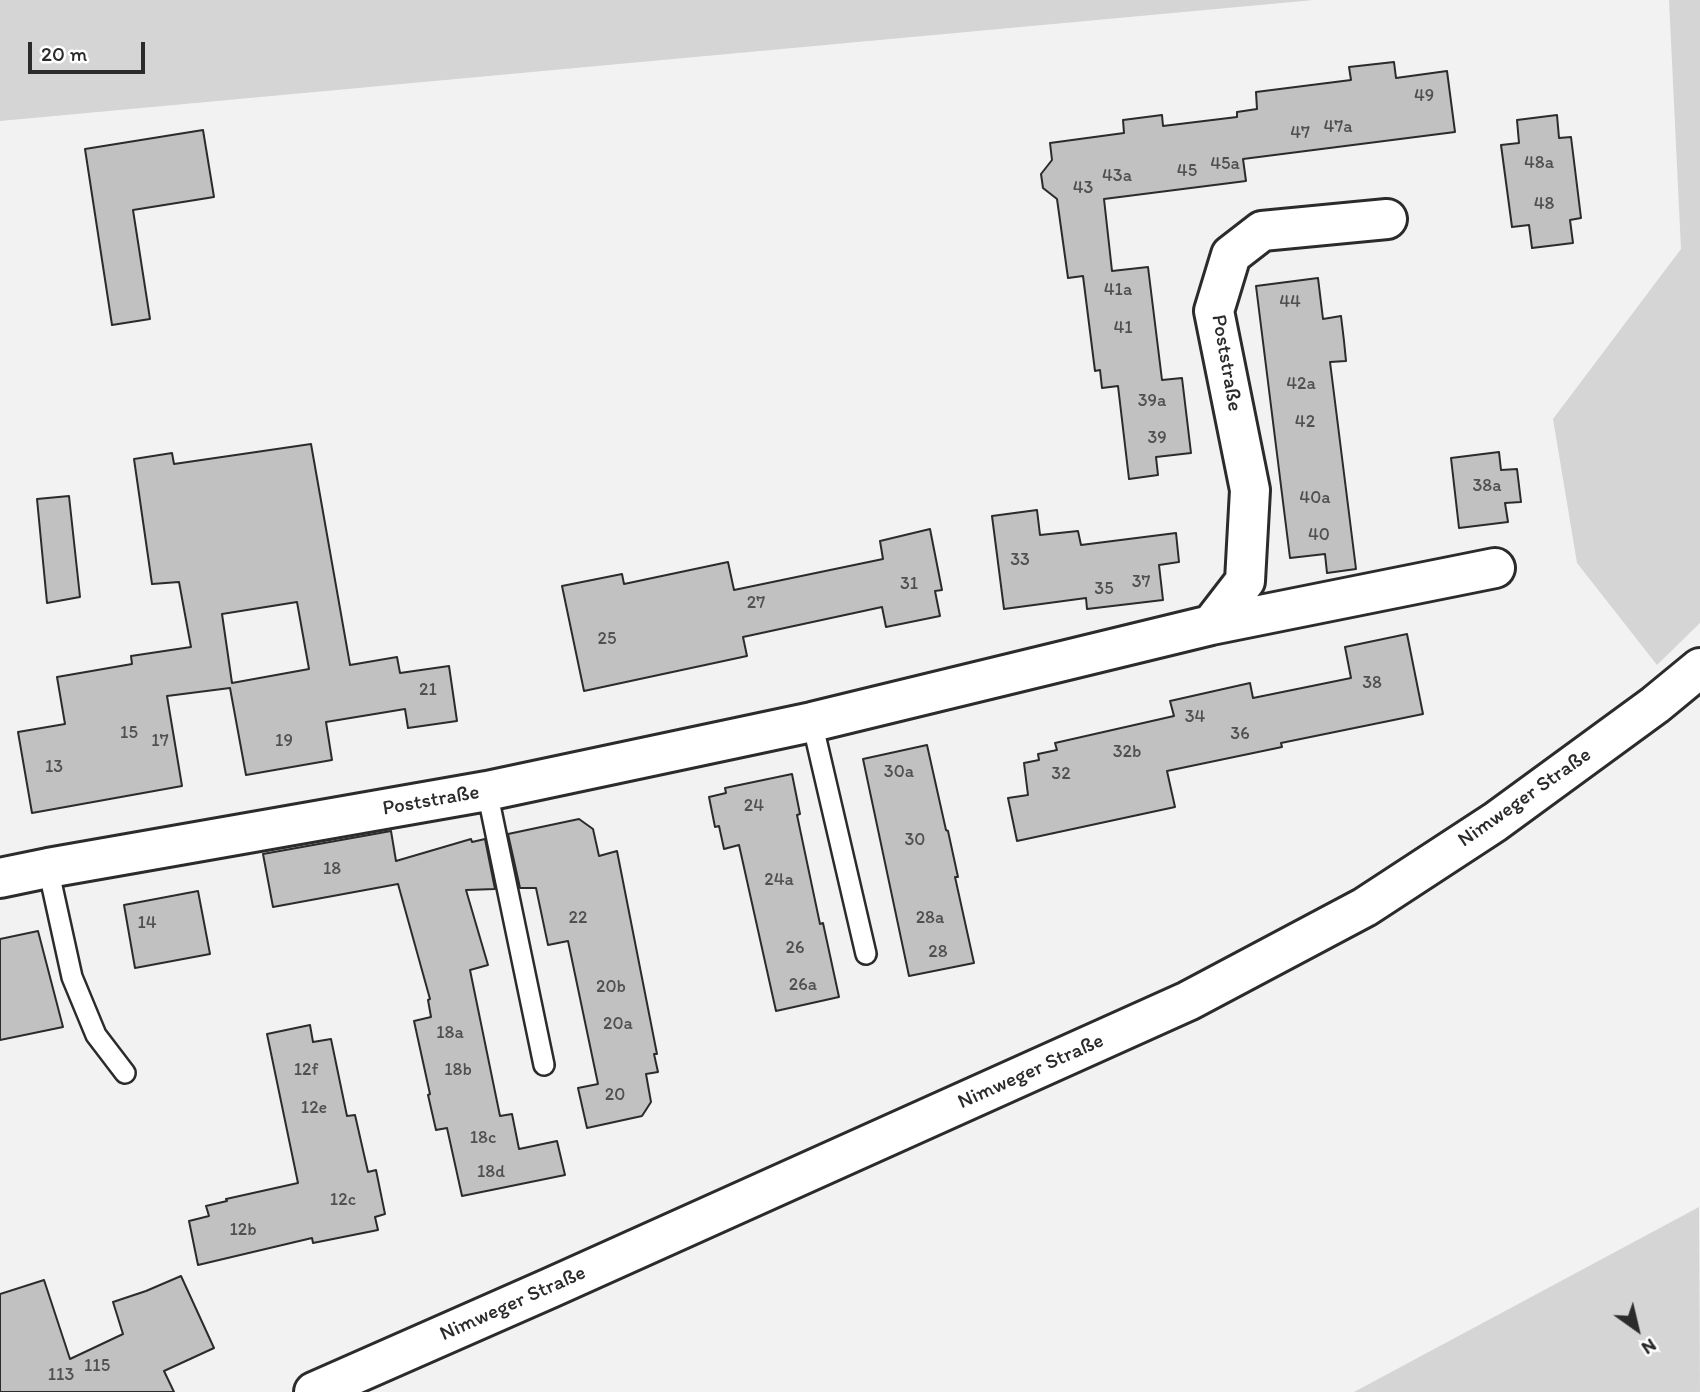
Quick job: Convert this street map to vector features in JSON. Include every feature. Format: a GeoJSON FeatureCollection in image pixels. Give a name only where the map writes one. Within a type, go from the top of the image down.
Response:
{"type":"FeatureCollection","features":[{"type":"Feature","properties":{"kind":"street","name":"Poststraße"},"geometry":{"type":"LineString","coordinates":[[1211,625],[1245,581],[1250,490],[1214,311],[1231,256],[1262,231],[1387,219]]}},
{"type":"Feature","properties":{"kind":"street","name":"Poststraße"},"geometry":{"type":"LineString","coordinates":[[0,878],[487,791],[812,722],[1211,625],[1495,568]]}},
{"type":"Feature","properties":{"kind":"street","name":"Nimweger Straße"},"geometry":{"type":"LineString","coordinates":[[314,1392],[1188,1001],[1365,907],[1495,822],[1655,705],[1700,668]]}},
{"type":"Feature","properties":{"kind":"lane"},"geometry":{"type":"LineString","coordinates":[[812,722],[866,954]]}},
{"type":"Feature","properties":{"kind":"lane"},"geometry":{"type":"LineString","coordinates":[[487,791],[544,1065]]}},
{"type":"Feature","properties":{"kind":"lane"},"geometry":{"type":"LineString","coordinates":[[48,868],[72,977],[96,1035],[125,1073]]}},
{"type":"Feature","properties":{"kind":"shaded area"},"geometry":{"type":"Polygon","coordinates":[[[0,0],[1314,0],[0,121],[0,0]]]}},
{"type":"Feature","properties":{"kind":"shaded area"},"geometry":{"type":"Polygon","coordinates":[[[1669,0],[1700,0],[1700,623],[1657,665],[1577,563],[1553,419],[1681,249],[1669,0]]]}},
{"type":"Feature","properties":{"kind":"shaded area"},"geometry":{"type":"Polygon","coordinates":[[[1699,1207],[1700,1392],[1354,1392],[1699,1207]]]}},
{"type":"Feature","properties":{"kind":"building"},"geometry":{"type":"Polygon","coordinates":[[[1394,62],[1396,78],[1447,71],[1455,132],[1243,159],[1246,181],[1104,199],[1112,271],[1148,267],[1162,380],[1182,378],[1191,453],[1156,457],[1158,475],[1129,479],[1118,386],[1102,388],[1100,370],[1095,371],[1083,276],[1068,278],[1057,199],[1043,188],[1041,174],[1052,160],[1050,143],[1124,133],[1123,120],[1162,115],[1163,126],[1237,117],[1237,112],[1257,109],[1256,92],[1351,80],[1349,67],[1394,62]]]}},
{"type":"Feature","properties":{"kind":"building"},"geometry":{"type":"Polygon","coordinates":[[[1557,115],[1559,138],[1571,137],[1581,218],[1570,220],[1573,243],[1532,248],[1529,225],[1512,227],[1501,145],[1519,143],[1517,120],[1557,115]]]}},
{"type":"Feature","properties":{"kind":"building"},"geometry":{"type":"Polygon","coordinates":[[[203,130],[214,197],[133,210],[150,319],[112,325],[85,149],[203,130]]]}},
{"type":"Feature","properties":{"kind":"building"},"geometry":{"type":"Polygon","coordinates":[[[1318,278],[1323,319],[1341,316],[1346,361],[1330,362],[1356,569],[1327,573],[1325,554],[1290,558],[1256,286],[1318,278]]]}},
{"type":"Feature","properties":{"kind":"building"},"geometry":{"type":"Polygon","coordinates":[[[311,444],[350,665],[397,657],[400,673],[449,666],[457,721],[408,728],[405,709],[326,722],[332,760],[246,775],[230,688],[167,696],[182,786],[32,813],[18,732],[65,724],[57,677],[132,664],[131,656],[191,647],[179,582],[152,584],[134,459],[172,453],[174,464],[311,444]],[[297,602],[222,614],[232,683],[309,669],[297,602]]]}},
{"type":"Feature","properties":{"kind":"building"},"geometry":{"type":"Polygon","coordinates":[[[1499,452],[1501,470],[1517,469],[1521,502],[1505,503],[1508,522],[1459,528],[1451,458],[1499,452]]]}},
{"type":"Feature","properties":{"kind":"building"},"geometry":{"type":"Polygon","coordinates":[[[69,496],[80,597],[47,603],[37,499],[69,496]]]}},
{"type":"Feature","properties":{"kind":"building"},"geometry":{"type":"Polygon","coordinates":[[[1037,510],[1040,535],[1078,531],[1081,545],[1176,533],[1179,562],[1159,565],[1163,600],[1087,609],[1086,598],[1004,609],[992,516],[1037,510]]]}},
{"type":"Feature","properties":{"kind":"building"},"geometry":{"type":"Polygon","coordinates":[[[930,529],[942,590],[935,591],[940,616],[886,627],[882,607],[743,637],[747,656],[584,691],[562,586],[622,574],[624,584],[728,562],[734,590],[883,559],[880,541],[930,529]]]}},
{"type":"Feature","properties":{"kind":"building"},"geometry":{"type":"Polygon","coordinates":[[[1407,634],[1423,714],[1281,743],[1282,747],[1167,771],[1175,807],[1017,841],[1008,798],[1028,795],[1024,763],[1039,760],[1038,754],[1057,750],[1055,743],[1174,716],[1170,701],[1250,683],[1253,698],[1351,678],[1345,647],[1407,634]]]}},
{"type":"Feature","properties":{"kind":"building"},"geometry":{"type":"Polygon","coordinates":[[[927,745],[958,877],[955,877],[974,963],[909,976],[863,759],[927,745]]]}},
{"type":"Feature","properties":{"kind":"building"},"geometry":{"type":"Polygon","coordinates":[[[792,774],[800,814],[797,815],[839,997],[776,1011],[739,845],[724,849],[719,826],[715,827],[709,797],[726,793],[725,788],[792,774]]]}},
{"type":"Feature","properties":{"kind":"building"},"geometry":{"type":"Polygon","coordinates":[[[579,819],[593,829],[599,856],[617,851],[657,1054],[654,1054],[658,1072],[646,1074],[651,1102],[642,1116],[587,1128],[578,1088],[598,1084],[568,941],[548,945],[536,888],[520,888],[508,834],[579,819]]]}},
{"type":"Feature","properties":{"kind":"building"},"geometry":{"type":"Polygon","coordinates":[[[391,831],[396,861],[471,839],[472,842],[485,839],[495,889],[466,890],[488,965],[470,970],[500,1116],[512,1114],[519,1149],[557,1141],[565,1175],[462,1196],[447,1128],[436,1130],[428,1095],[430,1094],[414,1021],[431,1017],[430,999],[398,884],[273,907],[263,854],[391,831]]]}},
{"type":"Feature","properties":{"kind":"building"},"geometry":{"type":"Polygon","coordinates":[[[198,891],[210,954],[135,968],[124,905],[198,891]]]}},
{"type":"Feature","properties":{"kind":"building"},"geometry":{"type":"Polygon","coordinates":[[[38,931],[63,1027],[0,1040],[0,939],[38,931]]]}},
{"type":"Feature","properties":{"kind":"building"},"geometry":{"type":"Polygon","coordinates":[[[310,1025],[313,1042],[331,1039],[347,1116],[355,1115],[368,1172],[376,1170],[385,1214],[375,1217],[378,1230],[313,1243],[312,1238],[198,1265],[189,1221],[209,1216],[206,1206],[298,1183],[267,1034],[310,1025]]]}},
{"type":"Feature","properties":{"kind":"building"},"geometry":{"type":"Polygon","coordinates":[[[181,1276],[214,1348],[164,1371],[174,1392],[0,1392],[0,1294],[44,1280],[70,1359],[123,1334],[113,1302],[181,1276]]]}}]}
